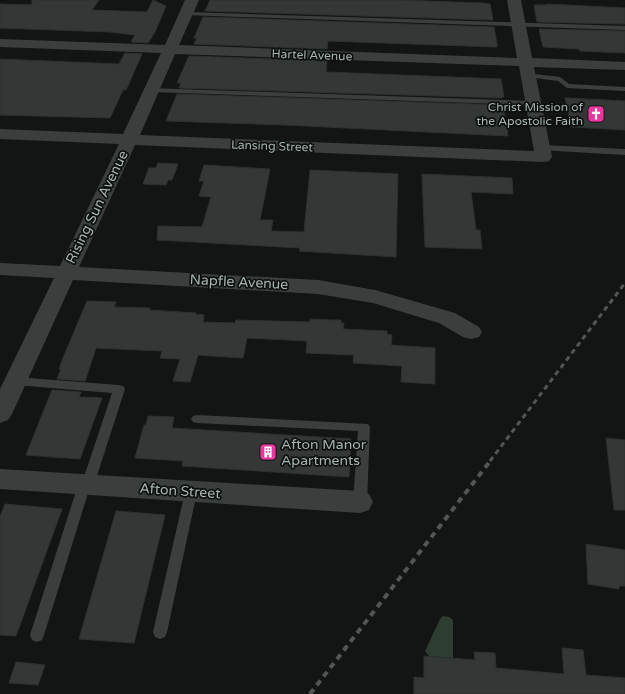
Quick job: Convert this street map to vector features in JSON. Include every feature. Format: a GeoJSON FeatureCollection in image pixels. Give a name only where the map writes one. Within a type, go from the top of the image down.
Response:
{"type":"FeatureCollection","features":[{"type":"Feature","properties":{"kind":"street"},"geometry":{"type":"LineString","coordinates":[[514,0],[542,153]]}},
{"type":"Feature","properties":{"kind":"street","name":"Rising Sun Avenue"},"geometry":{"type":"LineString","coordinates":[[0,414],[129,140],[189,7]]}},
{"type":"Feature","properties":{"kind":"street","name":"Hartel Avenue"},"geometry":{"type":"LineString","coordinates":[[0,43],[170,50],[526,69],[625,66]]}},
{"type":"Feature","properties":{"kind":"street","name":"Lansing Street"},"geometry":{"type":"LineString","coordinates":[[0,134],[129,140],[542,153]]}},
{"type":"Feature","properties":{"kind":"street","name":"Napfle Avenue"},"geometry":{"type":"LineString","coordinates":[[0,269],[318,287],[375,297],[447,318],[471,332]]}},
{"type":"Feature","properties":{"kind":"street","name":"Afton Street"},"geometry":{"type":"LineString","coordinates":[[0,479],[360,502]]}},
{"type":"Feature","properties":{"kind":"lane"},"geometry":{"type":"LineString","coordinates":[[189,7],[625,28]]}},
{"type":"Feature","properties":{"kind":"lane"},"geometry":{"type":"LineString","coordinates":[[526,69],[560,79],[567,86],[625,89]]}},
{"type":"Feature","properties":{"kind":"lane"},"geometry":{"type":"LineString","coordinates":[[151,90],[533,103]]}},
{"type":"Feature","properties":{"kind":"lane"},"geometry":{"type":"LineString","coordinates":[[542,153],[625,152]]}},
{"type":"Feature","properties":{"kind":"lane"},"geometry":{"type":"LineString","coordinates":[[16,381],[119,388],[37,635]]}},
{"type":"Feature","properties":{"kind":"lane"},"geometry":{"type":"LineString","coordinates":[[196,419],[364,427],[360,502]]}},
{"type":"Feature","properties":{"kind":"lane"},"geometry":{"type":"LineString","coordinates":[[160,632],[191,492]]}},
{"type":"Feature","properties":{"kind":"shaded area"},"geometry":{"type":"Polygon","coordinates":[[[443,616],[449,617],[453,620],[453,658],[429,656],[425,651],[440,619],[443,616]]]}},
{"type":"Feature","properties":{"kind":"building"},"geometry":{"type":"Polygon","coordinates":[[[32,0],[99,0],[92,10],[147,12],[153,0],[166,6],[155,32],[148,43],[131,42],[135,35],[110,32],[0,28],[0,4],[32,5],[32,0]]]}},
{"type":"Feature","properties":{"kind":"building"},"geometry":{"type":"Polygon","coordinates":[[[210,0],[398,0],[483,3],[490,4],[493,20],[205,11],[210,0]]]}},
{"type":"Feature","properties":{"kind":"building"},"geometry":{"type":"Polygon","coordinates":[[[547,4],[625,8],[625,24],[537,22],[534,5],[547,4]]]}},
{"type":"Feature","properties":{"kind":"building"},"geometry":{"type":"Polygon","coordinates":[[[203,17],[494,27],[497,47],[328,41],[327,49],[194,44],[197,38],[194,38],[203,17]]]}},
{"type":"Feature","properties":{"kind":"building"},"geometry":{"type":"Polygon","coordinates":[[[539,29],[625,31],[625,53],[580,51],[579,49],[543,47],[539,29]]]}},
{"type":"Feature","properties":{"kind":"building"},"geometry":{"type":"Polygon","coordinates":[[[125,53],[142,54],[126,90],[123,90],[110,118],[0,115],[0,59],[119,64],[125,53]]]}},
{"type":"Feature","properties":{"kind":"building"},"geometry":{"type":"Polygon","coordinates":[[[189,56],[327,61],[326,72],[501,79],[504,97],[179,88],[181,83],[177,83],[189,56]]]}},
{"type":"Feature","properties":{"kind":"building"},"geometry":{"type":"Polygon","coordinates":[[[177,94],[503,105],[508,136],[285,125],[166,121],[177,94]]]}},
{"type":"Feature","properties":{"kind":"building","name":"Christ Mission of the Apostolic Faith"},"geometry":{"type":"Polygon","coordinates":[[[565,98],[625,101],[625,130],[572,127],[565,98]]]}},
{"type":"Feature","properties":{"kind":"building"},"geometry":{"type":"Polygon","coordinates":[[[158,163],[178,164],[172,180],[168,180],[166,185],[143,184],[149,168],[156,168],[158,163]]]}},
{"type":"Feature","properties":{"kind":"building"},"geometry":{"type":"Polygon","coordinates":[[[204,165],[270,169],[260,220],[273,220],[271,231],[304,232],[310,170],[398,174],[396,257],[299,251],[300,248],[157,240],[158,226],[202,227],[211,197],[199,196],[204,181],[199,181],[204,165]]]}},
{"type":"Feature","properties":{"kind":"building"},"geometry":{"type":"Polygon","coordinates":[[[422,174],[512,178],[513,194],[471,192],[476,230],[480,230],[482,249],[425,247],[422,174]]]}},
{"type":"Feature","properties":{"kind":"building"},"geometry":{"type":"Polygon","coordinates":[[[87,301],[116,302],[114,307],[150,308],[149,310],[196,313],[195,314],[204,315],[203,322],[235,323],[236,320],[310,322],[310,319],[341,320],[341,323],[344,323],[343,329],[387,331],[387,334],[392,335],[391,345],[435,348],[435,384],[401,382],[402,366],[353,363],[354,355],[306,353],[307,341],[247,338],[243,358],[198,355],[190,382],[173,381],[180,359],[160,358],[162,351],[96,348],[85,381],[57,379],[63,358],[87,301]]]}},
{"type":"Feature","properties":{"kind":"building"},"geometry":{"type":"Polygon","coordinates":[[[52,390],[81,392],[79,397],[102,398],[80,459],[26,455],[52,390]]]}},
{"type":"Feature","properties":{"kind":"building","name":"Afton Manor Apartments"},"geometry":{"type":"Polygon","coordinates":[[[148,416],[174,417],[172,428],[351,439],[349,477],[182,466],[183,461],[135,458],[148,416]]]}},
{"type":"Feature","properties":{"kind":"building"},"geometry":{"type":"Polygon","coordinates":[[[606,438],[625,440],[625,510],[614,510],[606,438]]]}},
{"type":"Feature","properties":{"kind":"building"},"geometry":{"type":"Polygon","coordinates":[[[5,504],[62,509],[16,636],[0,635],[0,517],[5,504]]]}},
{"type":"Feature","properties":{"kind":"building"},"geometry":{"type":"Polygon","coordinates":[[[116,511],[165,515],[134,643],[79,639],[116,511]]]}},
{"type":"Feature","properties":{"kind":"building"},"geometry":{"type":"Polygon","coordinates":[[[586,544],[625,550],[625,586],[619,586],[619,589],[588,584],[586,544]]]}},
{"type":"Feature","properties":{"kind":"building"},"geometry":{"type":"Polygon","coordinates":[[[562,648],[583,650],[586,675],[625,678],[625,694],[414,694],[414,677],[424,678],[424,656],[475,660],[474,652],[495,653],[496,668],[564,674],[562,648]]]}},
{"type":"Feature","properties":{"kind":"building"},"geometry":{"type":"Polygon","coordinates":[[[16,662],[45,665],[38,685],[9,683],[16,662]]]}},
{"type":"Feature","properties":{"kind":"railway"},"geometry":{"type":"LineString","coordinates":[[490,461],[625,283]]}},
{"type":"Feature","properties":{"kind":"railway"},"geometry":{"type":"LineString","coordinates":[[310,694],[491,460]]}},
{"type":"Feature","properties":{"kind":"place","name":"Christ Mission of the Apostolic Faith"},"geometry":{"type":"Point","coordinates":[596,114]}},
{"type":"Feature","properties":{"kind":"place","name":"Afton Manor Apartments"},"geometry":{"type":"Point","coordinates":[268,452]}}]}
